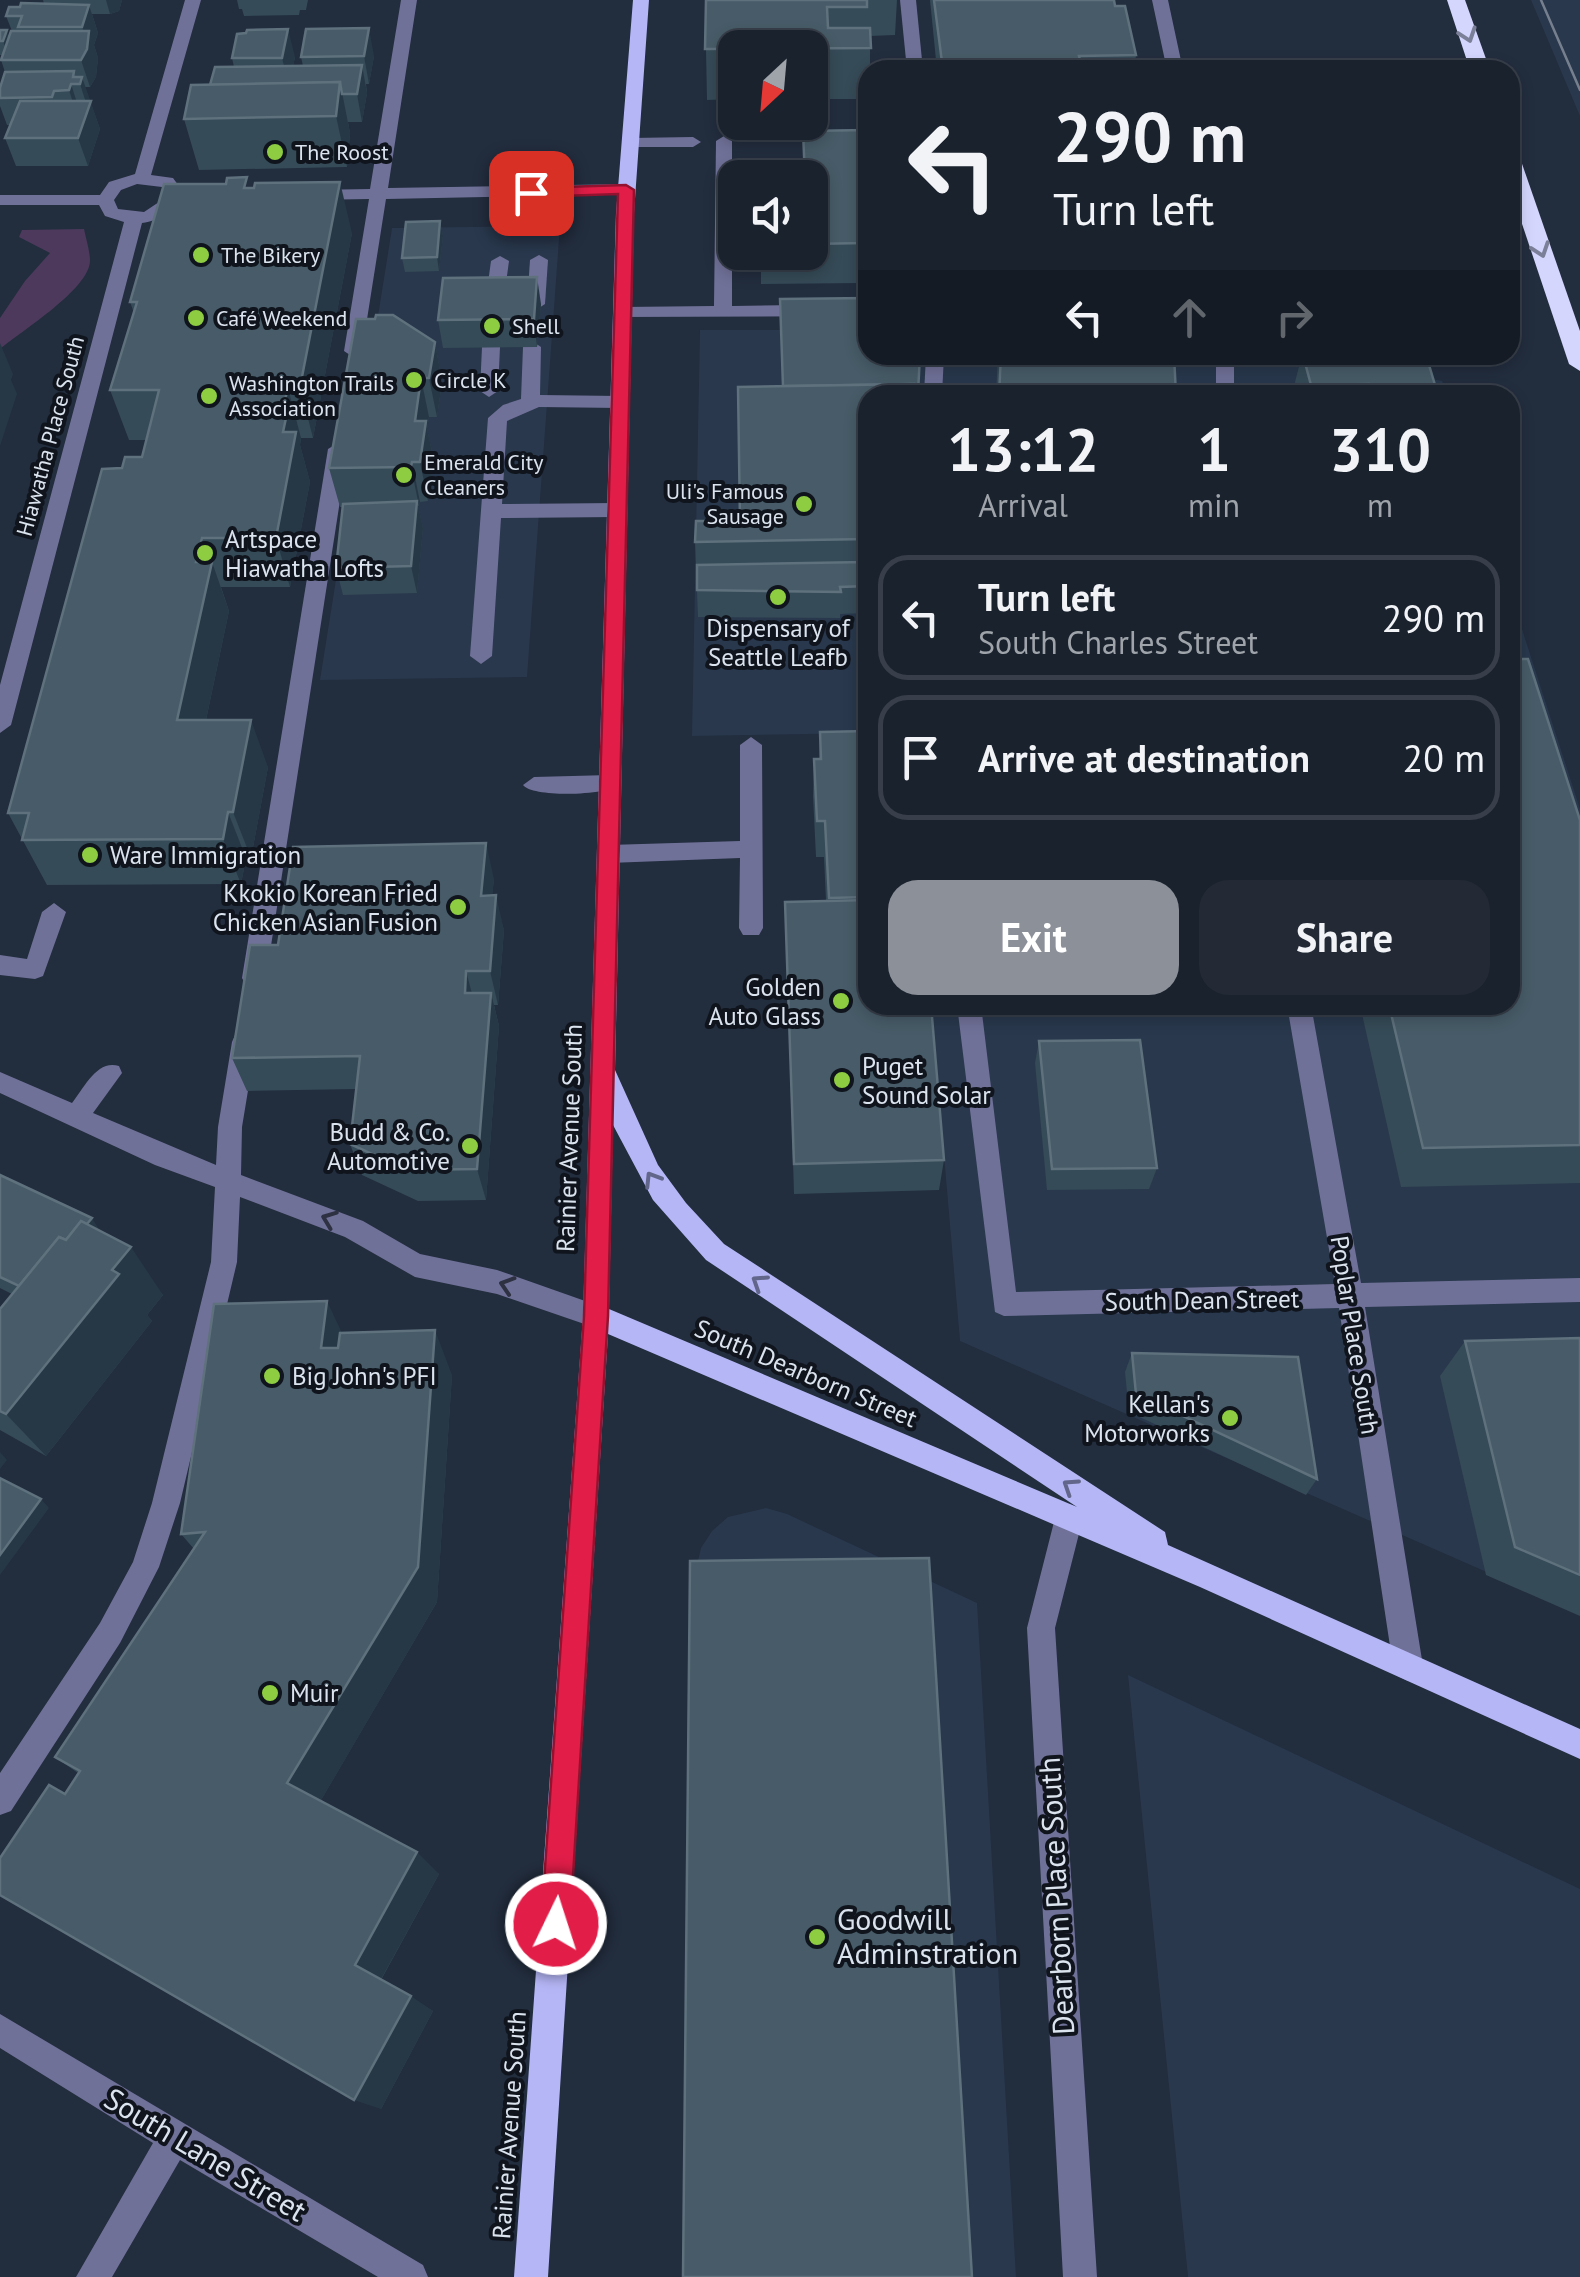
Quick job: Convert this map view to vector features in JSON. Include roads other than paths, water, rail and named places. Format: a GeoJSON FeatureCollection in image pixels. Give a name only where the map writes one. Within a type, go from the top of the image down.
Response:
{"type":"FeatureCollection","features":[{"type":"Feature","properties":{"kind":"highway"},"geometry":{"type":"LineString","coordinates":[[1456,0],[1477,60]]}},
{"type":"Feature","properties":{"kind":"highway"},"geometry":{"type":"LineString","coordinates":[[1520,187],[1580,364]]}},
{"type":"Feature","properties":{"kind":"main road","name":"Rainier Avenue South"},"geometry":{"type":"LineString","coordinates":[[531,2277],[596,1316],[626,190],[641,0]]}},
{"type":"Feature","properties":{"kind":"main road"},"geometry":{"type":"LineString","coordinates":[[603,1064],[630,1140],[650,1178],[675,1212],[715,1252],[1210,1578]]}},
{"type":"Feature","properties":{"kind":"main road","name":"South Dearborn Street"},"geometry":{"type":"LineString","coordinates":[[596,1316],[1210,1578],[1580,1744]]}},
{"type":"Feature","properties":{"kind":"street"},"geometry":{"type":"LineString","coordinates":[[142,178],[192,0]]}},
{"type":"Feature","properties":{"kind":"street"},"geometry":{"type":"LineString","coordinates":[[349,379],[409,0]]}},
{"type":"Feature","properties":{"kind":"street"},"geometry":{"type":"LineString","coordinates":[[908,0],[914,60]]}},
{"type":"Feature","properties":{"kind":"street"},"geometry":{"type":"LineString","coordinates":[[1160,0],[1173,60]]}},
{"type":"Feature","properties":{"kind":"street"},"geometry":{"type":"LineString","coordinates":[[722,312],[724,141]]}},
{"type":"Feature","properties":{"kind":"street"},"geometry":{"type":"LineString","coordinates":[[631,143],[693,142]]}},
{"type":"Feature","properties":{"kind":"street"},"geometry":{"type":"LineString","coordinates":[[142,178],[166,182],[183,199],[162,212],[134,218],[111,212],[105,200],[115,186],[142,178]]}},
{"type":"Feature","properties":{"kind":"street"},"geometry":{"type":"LineString","coordinates":[[285,196],[626,190]]}},
{"type":"Feature","properties":{"kind":"street"},"geometry":{"type":"LineString","coordinates":[[0,200],[105,200]]}},
{"type":"Feature","properties":{"kind":"street","name":"Hiawatha Place South"},"geometry":{"type":"LineString","coordinates":[[0,725],[134,218]]}},
{"type":"Feature","properties":{"kind":"street"},"geometry":{"type":"LineString","coordinates":[[536,304],[539,260]]}},
{"type":"Feature","properties":{"kind":"street"},"geometry":{"type":"LineString","coordinates":[[494,305],[500,261]]}},
{"type":"Feature","properties":{"kind":"street"},"geometry":{"type":"LineString","coordinates":[[622,313],[858,310]]}},
{"type":"Feature","properties":{"kind":"street"},"geometry":{"type":"LineString","coordinates":[[530,402],[532,347]]}},
{"type":"Feature","properties":{"kind":"street"},"geometry":{"type":"LineString","coordinates":[[490,391],[491,348]]}},
{"type":"Feature","properties":{"kind":"street"},"geometry":{"type":"LineString","coordinates":[[481,656],[498,418],[510,406],[530,402],[620,402]]}},
{"type":"Feature","properties":{"kind":"street"},"geometry":{"type":"LineString","coordinates":[[0,1800],[110,1633],[145,1567],[166,1502],[224,1262],[230,1127],[340,437]]}},
{"type":"Feature","properties":{"kind":"street"},"geometry":{"type":"LineString","coordinates":[[490,511],[617,510]]}},
{"type":"Feature","properties":{"kind":"street"},"geometry":{"type":"LineString","coordinates":[[751,745],[752,928]]}},
{"type":"Feature","properties":{"kind":"street"},"geometry":{"type":"LineString","coordinates":[[534,785],[610,783]]}},
{"type":"Feature","properties":{"kind":"street"},"geometry":{"type":"LineString","coordinates":[[608,854],[751,848]]}},
{"type":"Feature","properties":{"kind":"street"},"geometry":{"type":"LineString","coordinates":[[0,965],[35,969],[54,912]]}},
{"type":"Feature","properties":{"kind":"street","name":"South Dean Street"},"geometry":{"type":"LineString","coordinates":[[970,1015],[1004,1304],[1580,1290]]}},
{"type":"Feature","properties":{"kind":"street","name":"Poplar Place South"},"geometry":{"type":"LineString","coordinates":[[1301,1015],[1408,1666]]}},
{"type":"Feature","properties":{"kind":"street"},"geometry":{"type":"LineString","coordinates":[[76,1116],[110,1073]]}},
{"type":"Feature","properties":{"kind":"street","name":"South Dearborn Street"},"geometry":{"type":"LineString","coordinates":[[0,1082],[164,1157],[354,1229],[415,1264],[497,1282],[596,1316]]}},
{"type":"Feature","properties":{"kind":"street","name":"Dearborn Place South"},"geometry":{"type":"LineString","coordinates":[[1069,1518],[1041,1628],[1080,2277]]}},
{"type":"Feature","properties":{"kind":"street","name":"South Lane Street"},"geometry":{"type":"LineString","coordinates":[[0,2030],[411,2277]]}},
{"type":"Feature","properties":{"kind":"street"},"geometry":{"type":"LineString","coordinates":[[93,2277],[174,2138]]}},
{"type":"Feature","properties":{"kind":"tram line"},"geometry":{"type":"LineString","coordinates":[[1541,0],[1580,90]]}},
{"type":"Feature","properties":{"kind":"place","name":"The Roost"},"geometry":{"type":"Point","coordinates":[275,152]}},
{"type":"Feature","properties":{"kind":"place","name":"The Bikery"},"geometry":{"type":"Point","coordinates":[201,255]}},
{"type":"Feature","properties":{"kind":"place","name":"Café Weekend"},"geometry":{"type":"Point","coordinates":[196,318]}},
{"type":"Feature","properties":{"kind":"place","name":"Shell"},"geometry":{"type":"Point","coordinates":[492,326]}},
{"type":"Feature","properties":{"kind":"place","name":"Circle K"},"geometry":{"type":"Point","coordinates":[414,380]}},
{"type":"Feature","properties":{"kind":"place","name":"Washington Trails Association"},"geometry":{"type":"Point","coordinates":[209,396]}},
{"type":"Feature","properties":{"kind":"place","name":"Emerald City Cleaners"},"geometry":{"type":"Point","coordinates":[404,475]}},
{"type":"Feature","properties":{"kind":"place","name":"Uli's Famous Sausage"},"geometry":{"type":"Point","coordinates":[804,504]}},
{"type":"Feature","properties":{"kind":"place","name":"Artspace Hiawatha Lofts"},"geometry":{"type":"Point","coordinates":[205,553]}},
{"type":"Feature","properties":{"kind":"place","name":"Dispensary of Seattle Leafb"},"geometry":{"type":"Point","coordinates":[778,597]}},
{"type":"Feature","properties":{"kind":"place","name":"Ware Immigration"},"geometry":{"type":"Point","coordinates":[90,855]}},
{"type":"Feature","properties":{"kind":"place","name":"Kkokio Korean Fried Chicken Asian Fusion"},"geometry":{"type":"Point","coordinates":[458,907]}},
{"type":"Feature","properties":{"kind":"place","name":"Golden Auto Glass"},"geometry":{"type":"Point","coordinates":[841,1001]}},
{"type":"Feature","properties":{"kind":"place","name":"Puget Sound Solar"},"geometry":{"type":"Point","coordinates":[842,1080]}},
{"type":"Feature","properties":{"kind":"place","name":"Budd & Co. Automotive"},"geometry":{"type":"Point","coordinates":[470,1146]}},
{"type":"Feature","properties":{"kind":"place","name":"Big John's PFI"},"geometry":{"type":"Point","coordinates":[272,1376]}},
{"type":"Feature","properties":{"kind":"place","name":"Kellan's Motorworks"},"geometry":{"type":"Point","coordinates":[1230,1418]}},
{"type":"Feature","properties":{"kind":"place","name":"Muir"},"geometry":{"type":"Point","coordinates":[270,1693]}},
{"type":"Feature","properties":{"kind":"place","name":"Goodwill Adminstration"},"geometry":{"type":"Point","coordinates":[817,1937]}}]}
